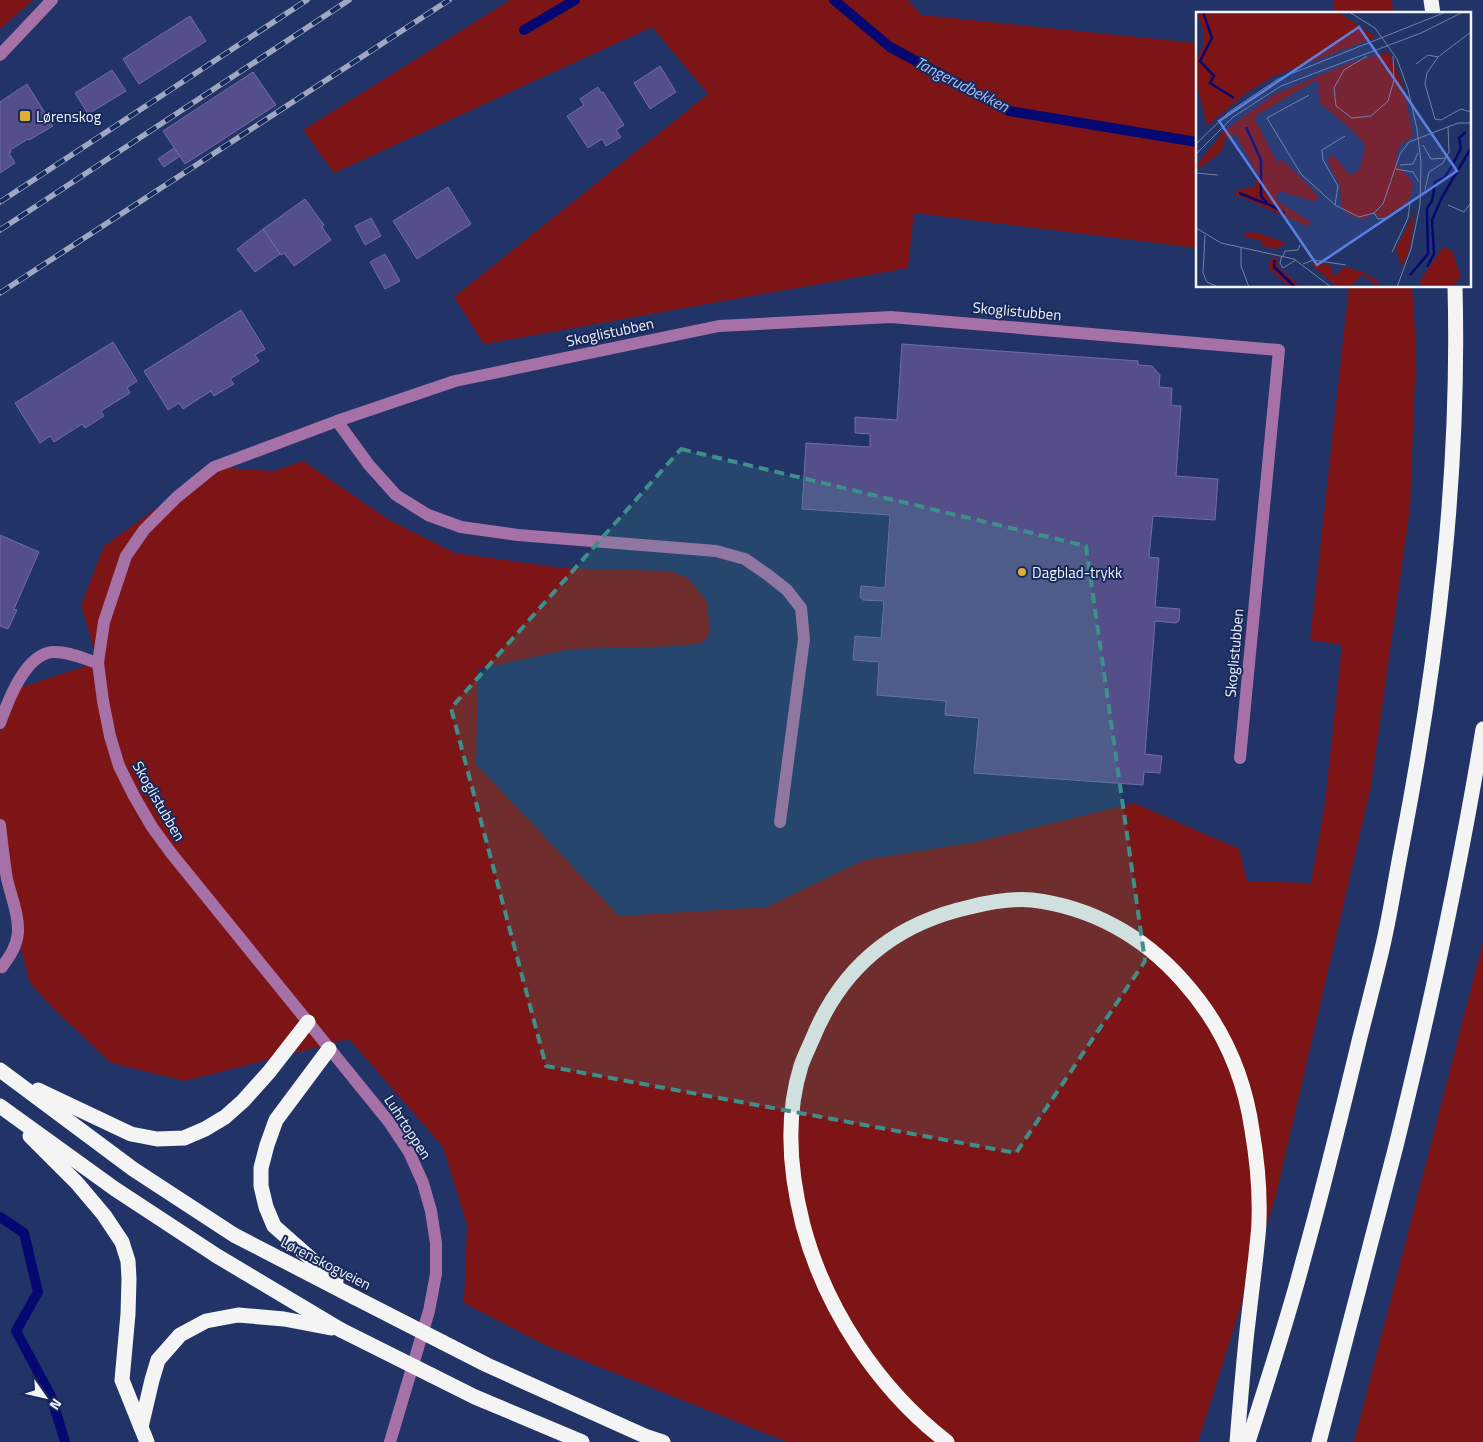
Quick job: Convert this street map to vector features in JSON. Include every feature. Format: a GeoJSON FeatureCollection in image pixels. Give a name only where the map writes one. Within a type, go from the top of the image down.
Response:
{"type":"FeatureCollection","features":[{"type":"Feature","properties":{"kind":"highway"},"geometry":{"type":"LineString","coordinates":[[1248,1442],[1303,1262],[1337,1134],[1383,943],[1415,773],[1429,691],[1449,516],[1455,426],[1455,288]]}},
{"type":"Feature","properties":{"kind":"highway"},"geometry":{"type":"LineString","coordinates":[[1319,1442],[1396,1147],[1426,1019],[1452,896],[1483,729]]}},
{"type":"Feature","properties":{"kind":"highway"},"geometry":{"type":"LineString","coordinates":[[947,1442],[904,1403],[875,1369],[847,1328],[826,1288],[810,1249],[792,1166],[791,1131],[794,1098],[801,1066],[828,1006],[848,977],[870,955],[890,939],[912,926],[936,917],[984,904],[1031,900],[1080,910],[1127,932],[1148,947],[1194,993],[1214,1022],[1231,1054],[1252,1126],[1257,1166],[1259,1220],[1237,1442]]}},
{"type":"Feature","properties":{"kind":"highway"},"geometry":{"type":"LineString","coordinates":[[3,1072],[131,1134],[157,1138],[184,1138],[205,1129],[225,1117],[243,1102],[308,1022]]}},
{"type":"Feature","properties":{"kind":"highway"},"geometry":{"type":"LineString","coordinates":[[330,1049],[276,1120],[261,1168],[261,1186],[266,1207],[274,1226],[354,1297]]}},
{"type":"Feature","properties":{"kind":"highway","name":"Lørenskogveien"},"geometry":{"type":"LineString","coordinates":[[3,1072],[133,1169],[234,1235],[486,1365],[645,1436],[663,1442]]}},
{"type":"Feature","properties":{"kind":"highway"},"geometry":{"type":"LineString","coordinates":[[0,1106],[115,1189],[201,1246],[341,1330],[475,1397],[582,1442]]}},
{"type":"Feature","properties":{"kind":"highway"},"geometry":{"type":"LineString","coordinates":[[0,1106],[77,1183],[104,1214],[122,1242],[128,1261],[129,1279],[122,1380],[148,1442]]}},
{"type":"Feature","properties":{"kind":"highway"},"geometry":{"type":"LineString","coordinates":[[141,1427],[158,1360],[180,1335],[206,1321],[238,1316],[284,1320],[341,1330]]}},
{"type":"Feature","properties":{"kind":"street"},"geometry":{"type":"LineString","coordinates":[[0,54],[52,0]]}},
{"type":"Feature","properties":{"kind":"street","name":"Skoglistubben"},"geometry":{"type":"LineString","coordinates":[[308,1022],[189,876],[152,827],[119,766],[110,736],[98,662],[104,622],[126,556],[144,530],[176,497],[214,467],[338,421],[455,381],[719,326],[891,317],[1279,350],[1240,758]]}},
{"type":"Feature","properties":{"kind":"street"},"geometry":{"type":"LineString","coordinates":[[338,421],[369,465],[396,495],[428,514],[461,527],[518,535],[716,551],[745,559],[787,590],[801,608],[804,639],[780,822]]}},
{"type":"Feature","properties":{"kind":"street"},"geometry":{"type":"LineString","coordinates":[[0,723],[8,700],[28,667],[41,656],[51,652],[61,652],[98,662]]}},
{"type":"Feature","properties":{"kind":"street"},"geometry":{"type":"LineString","coordinates":[[0,825],[7,879],[18,931],[12,953],[2,967],[0,966]]}},
{"type":"Feature","properties":{"kind":"street","name":"Luhrtoppen"},"geometry":{"type":"LineString","coordinates":[[308,1022],[383,1115],[409,1152],[423,1183],[431,1211],[436,1243],[436,1274],[428,1310],[390,1442]]}},
{"type":"Feature","properties":{"kind":"highlighted area"},"geometry":{"type":"Polygon","coordinates":[[[681,449],[1086,546],[1145,961],[1016,1153],[546,1066],[451,708],[681,449]]]}},
{"type":"Feature","properties":{"kind":"shaded area"},"geometry":{"type":"Polygon","coordinates":[[[0,0],[33,0],[0,29],[0,0]]]}},
{"type":"Feature","properties":{"kind":"shaded area"},"geometry":{"type":"Polygon","coordinates":[[[510,0],[908,0],[921,15],[1196,43],[1196,248],[914,213],[908,268],[484,344],[454,297],[708,94],[652,27],[334,173],[303,130],[510,0]]]}},
{"type":"Feature","properties":{"kind":"shaded area"},"geometry":{"type":"Polygon","coordinates":[[[1333,0],[1392,0],[1393,12],[1335,12],[1333,0]]]}},
{"type":"Feature","properties":{"kind":"shaded area"},"geometry":{"type":"Polygon","coordinates":[[[1349,288],[1412,288],[1416,348],[1410,508],[1371,786],[1276,1195],[1198,1442],[787,1442],[547,1346],[464,1303],[467,1225],[443,1147],[349,1039],[185,1081],[111,1063],[53,1008],[30,983],[11,912],[0,852],[0,732],[16,689],[98,662],[81,605],[104,546],[214,467],[274,471],[303,461],[389,520],[455,553],[562,568],[670,571],[688,578],[707,602],[710,634],[702,643],[678,646],[570,649],[478,669],[476,764],[619,916],[767,907],[864,860],[976,842],[1134,803],[1239,849],[1247,881],[1311,883],[1325,803],[1342,645],[1310,640],[1349,288]]]}},
{"type":"Feature","properties":{"kind":"shaded area"},"geometry":{"type":"Polygon","coordinates":[[[1483,942],[1483,1442],[1354,1442],[1483,942]]]}},
{"type":"Feature","properties":{"kind":"building"},"geometry":{"type":"Polygon","coordinates":[[[190,16],[206,41],[139,84],[123,59],[190,16]]]}},
{"type":"Feature","properties":{"kind":"building"},"geometry":{"type":"Polygon","coordinates":[[[660,66],[676,92],[650,109],[634,83],[660,66]]]}},
{"type":"Feature","properties":{"kind":"building"},"geometry":{"type":"Polygon","coordinates":[[[112,70],[126,91],[88,114],[75,93],[112,70]]]}},
{"type":"Feature","properties":{"kind":"building"},"geometry":{"type":"Polygon","coordinates":[[[253,72],[276,105],[185,164],[163,131],[253,72]]]}},
{"type":"Feature","properties":{"kind":"building"},"geometry":{"type":"Polygon","coordinates":[[[27,84],[53,126],[10,150],[11,152],[9,153],[15,163],[0,173],[0,102],[27,84]]]}},
{"type":"Feature","properties":{"kind":"building"},"geometry":{"type":"Polygon","coordinates":[[[598,87],[624,125],[616,130],[621,137],[606,146],[602,139],[588,148],[567,116],[584,105],[580,99],[598,87]]]}},
{"type":"Feature","properties":{"kind":"building"},"geometry":{"type":"Polygon","coordinates":[[[174,148],[180,156],[164,167],[158,159],[174,148]]]}},
{"type":"Feature","properties":{"kind":"building"},"geometry":{"type":"Polygon","coordinates":[[[448,187],[471,224],[417,259],[393,221],[448,187]]]}},
{"type":"Feature","properties":{"kind":"building"},"geometry":{"type":"Polygon","coordinates":[[[305,199],[324,225],[322,227],[331,240],[294,266],[284,253],[281,255],[263,229],[305,199]]]}},
{"type":"Feature","properties":{"kind":"building"},"geometry":{"type":"Polygon","coordinates":[[[371,218],[381,236],[365,245],[355,226],[371,218]]]}},
{"type":"Feature","properties":{"kind":"building"},"geometry":{"type":"Polygon","coordinates":[[[263,229],[280,254],[255,272],[237,249],[263,229]]]}},
{"type":"Feature","properties":{"kind":"building"},"geometry":{"type":"Polygon","coordinates":[[[385,254],[400,281],[385,289],[370,262],[385,254]]]}},
{"type":"Feature","properties":{"kind":"building"},"geometry":{"type":"Polygon","coordinates":[[[241,310],[265,349],[255,355],[259,361],[230,379],[234,384],[214,396],[211,391],[183,409],[179,403],[168,410],[144,371],[241,310]]]}},
{"type":"Feature","properties":{"kind":"building"},"geometry":{"type":"Polygon","coordinates":[[[113,342],[137,381],[127,388],[130,393],[101,411],[104,416],[85,428],[82,424],[54,442],[50,436],[40,443],[15,403],[113,342]]]}},
{"type":"Feature","properties":{"kind":"building","name":"Dagblad-trykk"},"geometry":{"type":"Polygon","coordinates":[[[902,344],[1138,361],[1138,365],[1152,366],[1160,375],[1159,387],[1172,388],[1171,405],[1181,406],[1176,476],[1218,479],[1215,520],[1153,516],[1149,557],[1159,558],[1155,607],[1180,609],[1179,621],[1176,623],[1155,621],[1145,754],[1162,756],[1160,773],[1144,772],[1143,785],[974,773],[979,718],[945,715],[946,701],[877,695],[879,662],[853,660],[855,636],[881,638],[884,601],[863,600],[860,597],[861,586],[885,588],[890,515],[802,509],[806,443],[870,447],[870,434],[855,433],[855,417],[897,420],[902,344]]]}},
{"type":"Feature","properties":{"kind":"building"},"geometry":{"type":"Polygon","coordinates":[[[0,535],[39,552],[14,609],[17,610],[8,629],[0,626],[0,535]]]}},
{"type":"Feature","properties":{"kind":"waterway","name":"Tangerudbekken"},"geometry":{"type":"LineString","coordinates":[[524,30],[575,0]]}},
{"type":"Feature","properties":{"kind":"waterway","name":"Tangerudbekken"},"geometry":{"type":"LineString","coordinates":[[834,0],[890,47],[1009,111],[1196,142]]}},
{"type":"Feature","properties":{"kind":"waterway"},"geometry":{"type":"LineString","coordinates":[[0,1217],[24,1233],[38,1292],[16,1331],[51,1396],[65,1442]]}},
{"type":"Feature","properties":{"kind":"railway"},"geometry":{"type":"LineString","coordinates":[[0,202],[307,0]]}},
{"type":"Feature","properties":{"kind":"railway"},"geometry":{"type":"LineString","coordinates":[[0,230],[349,0]]}},
{"type":"Feature","properties":{"kind":"railway"},"geometry":{"type":"LineString","coordinates":[[0,293],[449,0]]}},
{"type":"Feature","properties":{"kind":"place","name":"Lørenskog"},"geometry":{"type":"Point","coordinates":[25,116]}},
{"type":"Feature","properties":{"kind":"place","name":"Dagblad-trykk"},"geometry":{"type":"Point","coordinates":[1022,572]}}]}
